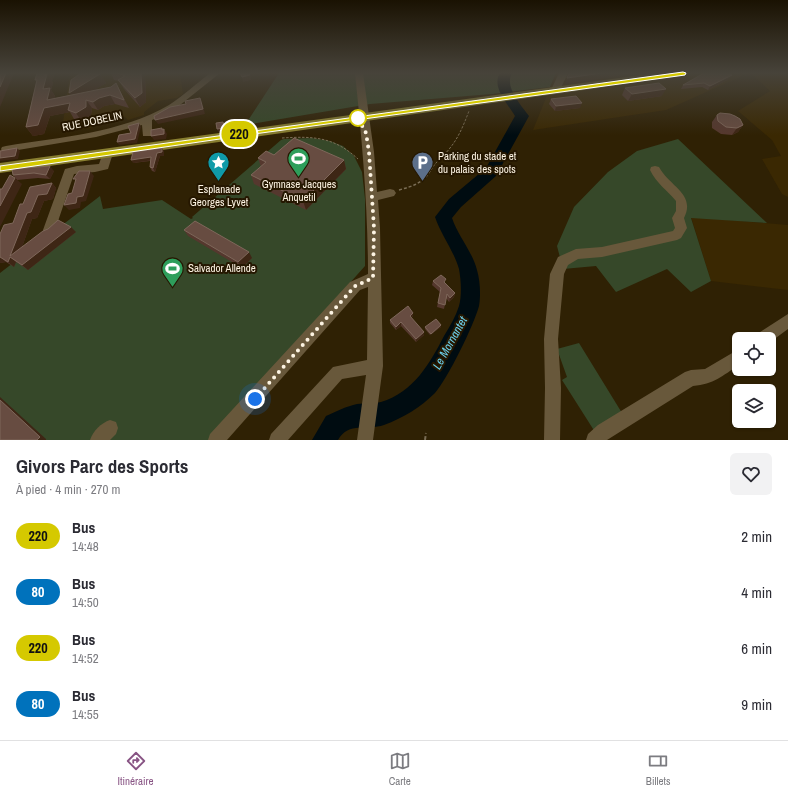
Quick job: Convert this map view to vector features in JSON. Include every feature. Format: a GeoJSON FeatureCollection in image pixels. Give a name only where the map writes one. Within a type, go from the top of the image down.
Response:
{"type":"FeatureCollection","features":[{"type":"Feature","properties":{"kind":"main road"},"geometry":{"type":"LineString","coordinates":[[0,168],[542,94]]}},
{"type":"Feature","properties":{"kind":"street","name":"RUE DOBELIN"},"geometry":{"type":"LineString","coordinates":[[6,149],[96,134],[147,119],[172,107],[190,94]]}},
{"type":"Feature","properties":{"kind":"street"},"geometry":{"type":"LineString","coordinates":[[361,94],[370,172],[374,228],[373,278],[375,366],[366,434]]}},
{"type":"Feature","properties":{"kind":"street"},"geometry":{"type":"LineString","coordinates":[[147,119],[147,134]]}},
{"type":"Feature","properties":{"kind":"street"},"geometry":{"type":"LineString","coordinates":[[48,230],[69,172],[74,169],[95,170],[104,166],[108,153]]}},
{"type":"Feature","properties":{"kind":"street"},"geometry":{"type":"LineString","coordinates":[[552,440],[553,388],[551,339],[557,274],[563,261],[576,254],[602,252],[677,235],[681,228],[678,218],[682,212],[680,198],[662,182],[655,170]]}},
{"type":"Feature","properties":{"kind":"street"},"geometry":{"type":"LineString","coordinates":[[372,197],[390,193]]}},
{"type":"Feature","properties":{"kind":"street"},"geometry":{"type":"LineString","coordinates":[[216,440],[355,286],[373,278]]}},
{"type":"Feature","properties":{"kind":"street"},"geometry":{"type":"LineString","coordinates":[[772,332],[788,321]]}},
{"type":"Feature","properties":{"kind":"street"},"geometry":{"type":"LineString","coordinates":[[594,440],[604,431],[685,381],[691,378],[707,378],[732,361]]}},
{"type":"Feature","properties":{"kind":"street"},"geometry":{"type":"LineString","coordinates":[[277,440],[338,372],[375,366]]}},
{"type":"Feature","properties":{"kind":"path"},"geometry":{"type":"LineString","coordinates":[[390,193],[416,185],[427,177],[434,164],[449,149],[460,133],[474,103]]}},
{"type":"Feature","properties":{"kind":"path"},"geometry":{"type":"LineString","coordinates":[[282,138],[315,137],[336,142],[345,147],[370,172]]}},
{"type":"Feature","properties":{"kind":"path"},"geometry":{"type":"LineString","coordinates":[[425,440],[426,433]]}},
{"type":"Feature","properties":{"kind":"shaded area"},"geometry":{"type":"Polygon","coordinates":[[[67,94],[183,94],[177,98],[158,101],[144,112],[144,115],[128,120],[125,117],[116,115],[104,117],[97,121],[91,128],[75,130],[74,127],[62,130],[67,94]]]}},
{"type":"Feature","properties":{"kind":"shaded area"},"geometry":{"type":"Polygon","coordinates":[[[548,94],[703,94],[666,110],[533,130],[548,94]]]}},
{"type":"Feature","properties":{"kind":"shaded area"},"geometry":{"type":"Polygon","coordinates":[[[766,94],[788,94],[788,197],[782,194],[762,159],[781,156],[772,140],[738,111],[766,94]]]}},
{"type":"Feature","properties":{"kind":"shaded area"},"geometry":{"type":"Polygon","coordinates":[[[691,217],[788,225],[788,290],[711,281],[691,217]]]}},
{"type":"Feature","properties":{"kind":"green space"},"geometry":{"type":"Polygon","coordinates":[[[266,94],[496,94],[370,104],[245,125],[266,94]]]}},
{"type":"Feature","properties":{"kind":"green space","name":"Salvador Allende"},"geometry":{"type":"Polygon","coordinates":[[[312,138],[330,141],[343,146],[354,156],[362,172],[365,199],[365,266],[210,440],[0,440],[0,273],[100,196],[103,209],[162,200],[191,219],[281,140],[312,138]]]}},
{"type":"Feature","properties":{"kind":"green space"},"geometry":{"type":"Polygon","coordinates":[[[678,139],[767,223],[691,218],[711,281],[691,292],[667,269],[616,292],[596,266],[563,269],[557,246],[574,207],[608,172],[637,151],[678,139]]]}},
{"type":"Feature","properties":{"kind":"green space"},"geometry":{"type":"Polygon","coordinates":[[[579,343],[622,413],[595,432],[562,380],[567,377],[557,349],[579,343]]]}},
{"type":"Feature","properties":{"kind":"building"},"geometry":{"type":"Polygon","coordinates":[[[34,94],[49,94],[47,100],[79,94],[121,94],[124,100],[110,95],[99,98],[93,102],[86,100],[86,107],[76,113],[68,110],[70,103],[44,108],[38,125],[26,127],[34,94]]]}},
{"type":"Feature","properties":{"kind":"building"},"geometry":{"type":"Polygon","coordinates":[[[131,94],[141,94],[135,98],[131,94]]]}},
{"type":"Feature","properties":{"kind":"building"},"geometry":{"type":"Polygon","coordinates":[[[576,96],[582,103],[556,106],[551,99],[576,96]]]}},
{"type":"Feature","properties":{"kind":"building"},"geometry":{"type":"Polygon","coordinates":[[[200,98],[203,109],[155,120],[154,116],[170,107],[186,104],[185,101],[200,98]]]}},
{"type":"Feature","properties":{"kind":"building"},"geometry":{"type":"Polygon","coordinates":[[[720,113],[735,116],[740,119],[743,125],[737,128],[726,127],[718,121],[717,115],[720,113]]]}},
{"type":"Feature","properties":{"kind":"building"},"geometry":{"type":"Polygon","coordinates":[[[223,122],[225,128],[217,129],[216,123],[223,122]]]}},
{"type":"Feature","properties":{"kind":"building"},"geometry":{"type":"Polygon","coordinates":[[[139,123],[135,139],[117,142],[119,135],[131,133],[128,126],[139,123]]]}},
{"type":"Feature","properties":{"kind":"building"},"geometry":{"type":"Polygon","coordinates":[[[162,128],[162,130],[164,129],[164,134],[151,136],[151,130],[162,128]]]}},
{"type":"Feature","properties":{"kind":"building","name":"Gymnase Jacques Anquetil"},"geometry":{"type":"Polygon","coordinates":[[[294,138],[344,160],[303,201],[251,175],[266,162],[258,158],[266,151],[274,155],[294,138]]]}},
{"type":"Feature","properties":{"kind":"building"},"geometry":{"type":"Polygon","coordinates":[[[17,148],[15,156],[0,158],[0,151],[17,148]]]}},
{"type":"Feature","properties":{"kind":"building"},"geometry":{"type":"Polygon","coordinates":[[[162,148],[162,152],[157,153],[153,168],[150,167],[151,157],[131,160],[133,152],[162,148]]]}},
{"type":"Feature","properties":{"kind":"building"},"geometry":{"type":"Polygon","coordinates":[[[50,166],[46,175],[34,173],[13,175],[12,169],[50,166]]]}},
{"type":"Feature","properties":{"kind":"building"},"geometry":{"type":"Polygon","coordinates":[[[79,171],[90,171],[83,196],[77,197],[76,203],[64,205],[68,194],[72,193],[76,179],[73,179],[79,171]]]}},
{"type":"Feature","properties":{"kind":"building"},"geometry":{"type":"Polygon","coordinates":[[[10,175],[15,178],[0,206],[0,189],[2,189],[10,175]]]}},
{"type":"Feature","properties":{"kind":"building"},"geometry":{"type":"Polygon","coordinates":[[[52,183],[47,194],[38,195],[31,212],[27,213],[10,256],[58,220],[71,227],[22,265],[10,257],[8,262],[0,257],[0,234],[4,225],[13,223],[20,204],[23,204],[30,187],[52,183]]]}},
{"type":"Feature","properties":{"kind":"building"},"geometry":{"type":"Polygon","coordinates":[[[195,221],[249,252],[238,262],[184,230],[195,221]]]}},
{"type":"Feature","properties":{"kind":"building"},"geometry":{"type":"Polygon","coordinates":[[[441,275],[446,279],[444,282],[455,293],[450,298],[447,294],[445,305],[438,303],[441,288],[433,281],[441,275]]]}},
{"type":"Feature","properties":{"kind":"building"},"geometry":{"type":"Polygon","coordinates":[[[408,306],[413,313],[410,316],[424,332],[416,339],[401,322],[396,327],[390,320],[408,306]]]}},
{"type":"Feature","properties":{"kind":"building"},"geometry":{"type":"Polygon","coordinates":[[[436,319],[441,325],[431,334],[425,327],[436,319]]]}},
{"type":"Feature","properties":{"kind":"building"},"geometry":{"type":"Polygon","coordinates":[[[0,400],[40,437],[37,440],[0,440],[0,400]]]}},
{"type":"Feature","properties":{"kind":"waterway","name":"Le Mornantet"},"geometry":{"type":"LineString","coordinates":[[324,440],[334,424],[356,416],[382,414],[407,402],[433,378],[445,356],[462,323],[469,305],[470,285],[468,269],[455,240],[448,231],[443,217],[455,203],[491,172],[517,127],[522,116],[508,94]]}},
{"type":"Feature","properties":{"kind":"bus line","name":"220"},"geometry":{"type":"LineString","coordinates":[[0,169],[254,132],[542,94]]}},
{"type":"Feature","properties":{"kind":"place","name":"Gymnase Jacques Anquetil"},"geometry":{"type":"Point","coordinates":[299,178]}},
{"type":"Feature","properties":{"kind":"place","name":"Esplanade Georges Lyvet"},"geometry":{"type":"Point","coordinates":[219,182]}},
{"type":"Feature","properties":{"kind":"place","name":"Parking du stade et du palais des spots"},"geometry":{"type":"Point","coordinates":[423,182]}},
{"type":"Feature","properties":{"kind":"place","name":"Salvador Allende"},"geometry":{"type":"Point","coordinates":[173,288]}},
{"type":"Feature","properties":{"kind":"route"},"geometry":{"type":"LineString","coordinates":[[255,399],[355,286],[373,278],[374,228],[369,152],[366,133],[358,118]]}}]}
